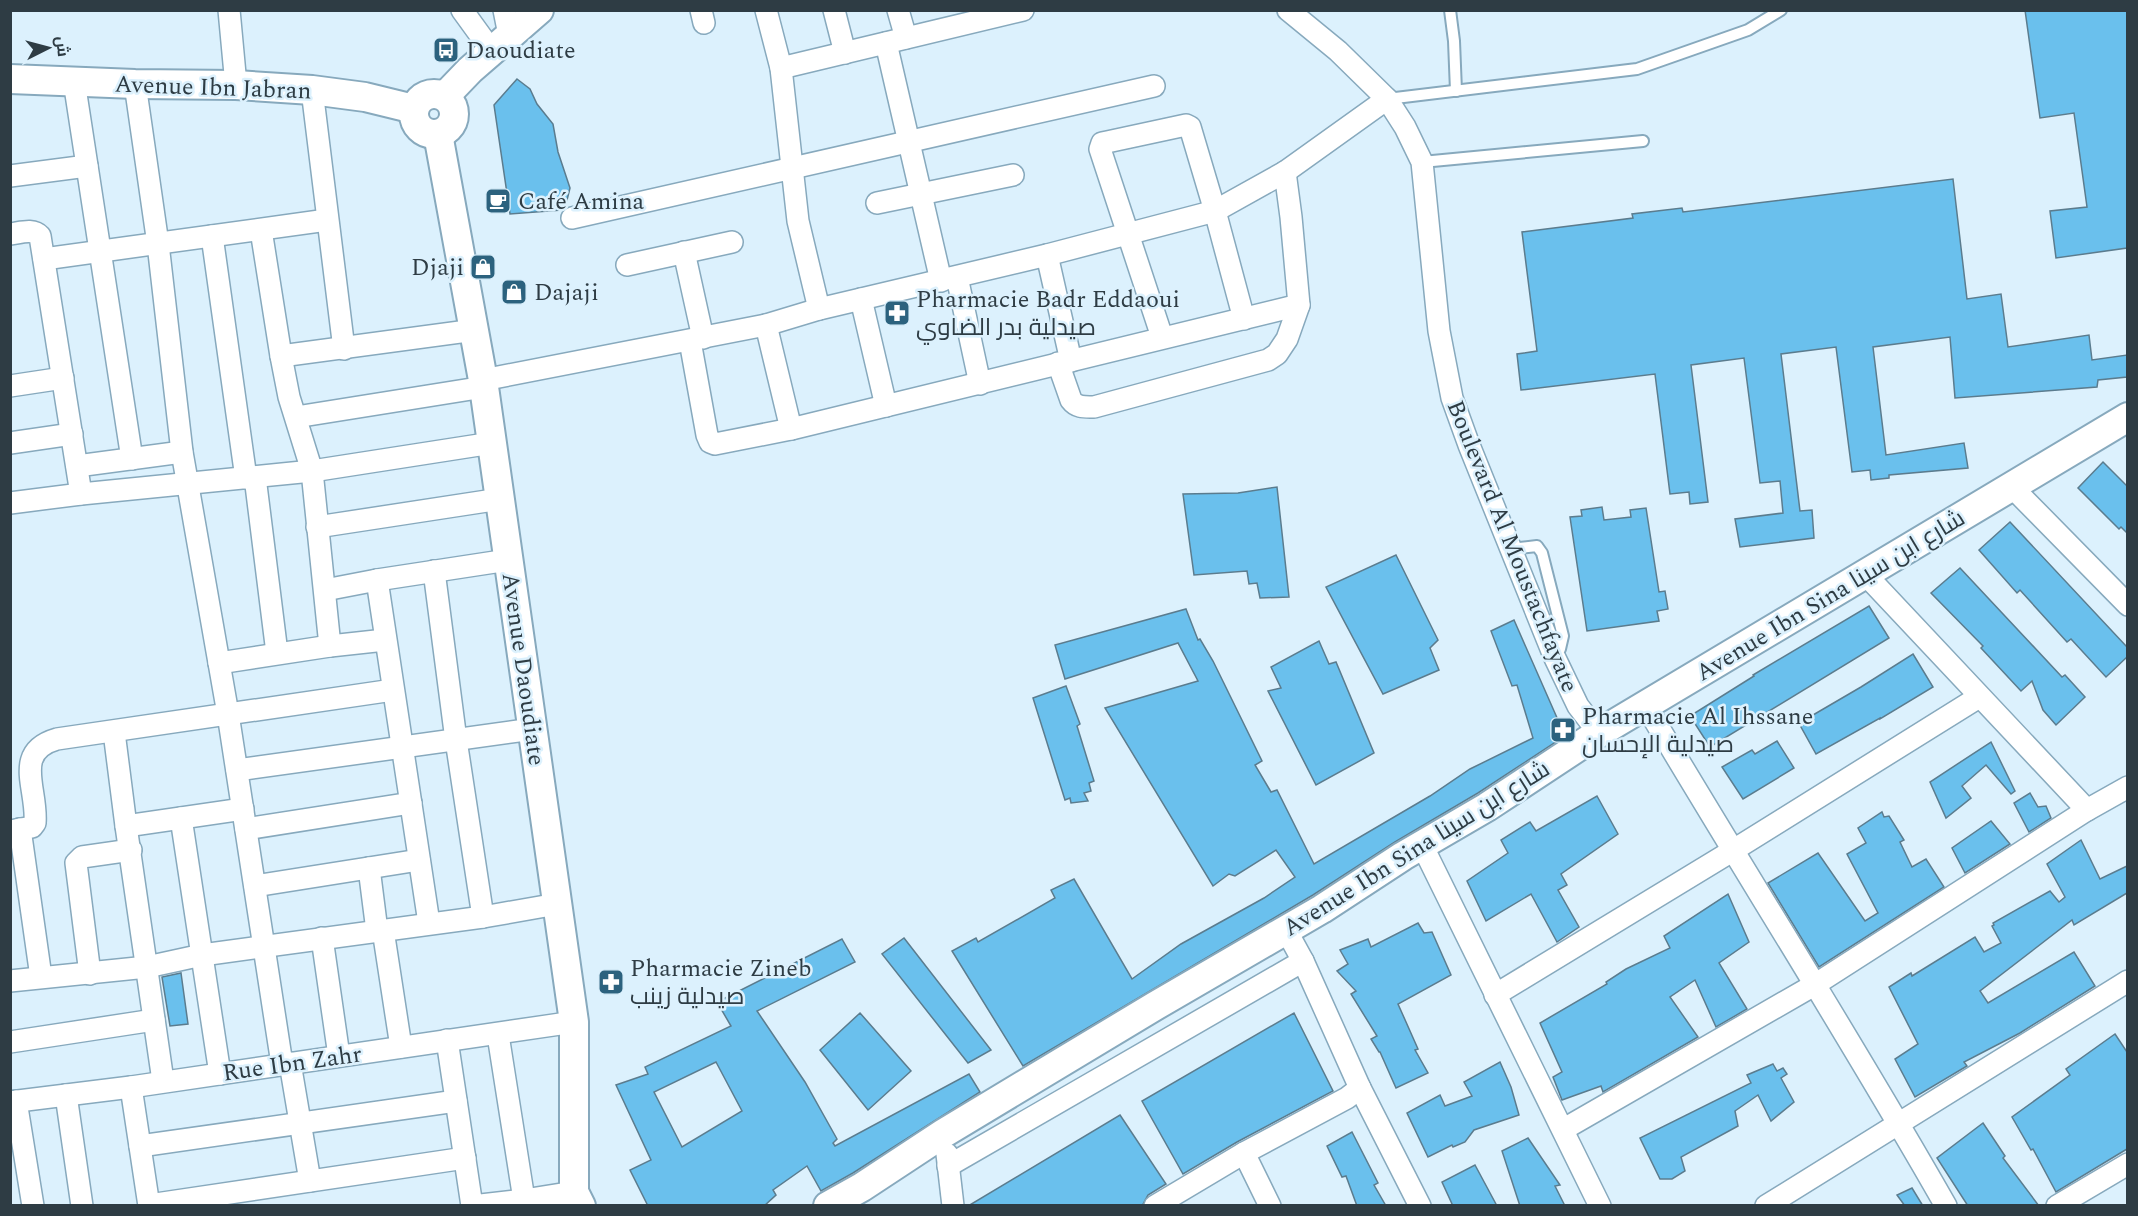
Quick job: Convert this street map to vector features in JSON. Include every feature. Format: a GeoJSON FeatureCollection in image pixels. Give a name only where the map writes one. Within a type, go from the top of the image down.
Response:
{"type":"FeatureCollection","features":[{"type":"Feature","properties":{"kind":"street"},"geometry":{"type":"LineString","coordinates":[[229,10],[236,86]]}},
{"type":"Feature","properties":{"kind":"street"},"geometry":{"type":"LineString","coordinates":[[462,10],[501,32]]}},
{"type":"Feature","properties":{"kind":"street"},"geometry":{"type":"LineString","coordinates":[[445,96],[501,32],[539,10]]}},
{"type":"Feature","properties":{"kind":"street"},"geometry":{"type":"LineString","coordinates":[[766,10],[781,68],[798,221],[819,309]]}},
{"type":"Feature","properties":{"kind":"street"},"geometry":{"type":"LineString","coordinates":[[834,10],[845,53]]}},
{"type":"Feature","properties":{"kind":"street"},"geometry":{"type":"LineString","coordinates":[[898,10],[896,41],[909,143],[922,195],[980,384]]}},
{"type":"Feature","properties":{"kind":"street"},"geometry":{"type":"LineString","coordinates":[[781,68],[896,41],[942,20],[1023,10]]}},
{"type":"Feature","properties":{"kind":"street","name":"Boulevard Al Moustachfayate"},"geometry":{"type":"LineString","coordinates":[[1288,10],[1338,51],[1387,99],[1405,127],[1422,162],[1438,320],[1452,398],[1554,656],[1578,706],[1599,733]]}},
{"type":"Feature","properties":{"kind":"street","name":"Avenue Ibn Jabran"},"geometry":{"type":"LineString","coordinates":[[10,79],[312,90],[365,96],[414,109]]}},
{"type":"Feature","properties":{"kind":"street"},"geometry":{"type":"LineString","coordinates":[[74,81],[132,459]]}},
{"type":"Feature","properties":{"kind":"street"},"geometry":{"type":"LineString","coordinates":[[135,84],[158,244],[182,452],[228,714],[265,947],[310,1181]]}},
{"type":"Feature","properties":{"kind":"street"},"geometry":{"type":"LineString","coordinates":[[572,218],[1154,86]]}},
{"type":"Feature","properties":{"kind":"street"},"geometry":{"type":"LineString","coordinates":[[312,90],[344,349]]}},
{"type":"Feature","properties":{"kind":"street"},"geometry":{"type":"LineString","coordinates":[[436,93],[445,96],[452,103],[453,122],[447,130],[438,134],[422,131],[413,117],[418,100],[426,94],[436,93]]}},
{"type":"Feature","properties":{"kind":"street"},"geometry":{"type":"LineString","coordinates":[[296,417],[483,384],[766,325],[819,309],[1047,255],[1215,211],[1285,172],[1387,99]]}},
{"type":"Feature","properties":{"kind":"street"},"geometry":{"type":"LineString","coordinates":[[1162,337],[1100,150],[1102,143],[1188,126],[1215,211],[1244,319]]}},
{"type":"Feature","properties":{"kind":"street","name":"Avenue Daoudiate"},"geometry":{"type":"LineString","coordinates":[[438,134],[475,330],[574,1022],[577,1199]]}},
{"type":"Feature","properties":{"kind":"street"},"geometry":{"type":"LineString","coordinates":[[10,176],[87,165]]}},
{"type":"Feature","properties":{"kind":"street"},"geometry":{"type":"LineString","coordinates":[[1047,255],[1064,362],[1074,405],[1094,406],[1268,360],[1277,354],[1287,339],[1299,305],[1285,172]]}},
{"type":"Feature","properties":{"kind":"street"},"geometry":{"type":"LineString","coordinates":[[877,203],[1013,175]]}},
{"type":"Feature","properties":{"kind":"street"},"geometry":{"type":"LineString","coordinates":[[44,259],[327,220]]}},
{"type":"Feature","properties":{"kind":"street"},"geometry":{"type":"LineString","coordinates":[[261,230],[281,356],[312,471],[330,646]]}},
{"type":"Feature","properties":{"kind":"street"},"geometry":{"type":"LineString","coordinates":[[10,234],[36,232],[40,236],[81,494]]}},
{"type":"Feature","properties":{"kind":"street"},"geometry":{"type":"LineString","coordinates":[[212,236],[277,653]]}},
{"type":"Feature","properties":{"kind":"street"},"geometry":{"type":"LineString","coordinates":[[627,265],[732,242]]}},
{"type":"Feature","properties":{"kind":"street"},"geometry":{"type":"LineString","coordinates":[[684,252],[697,339],[707,435],[710,442],[715,444],[791,429],[1299,305]]}},
{"type":"Feature","properties":{"kind":"street"},"geometry":{"type":"LineString","coordinates":[[861,299],[886,406]]}},
{"type":"Feature","properties":{"kind":"street"},"geometry":{"type":"LineString","coordinates":[[766,325],[791,429]]}},
{"type":"Feature","properties":{"kind":"street"},"geometry":{"type":"LineString","coordinates":[[281,356],[475,330]]}},
{"type":"Feature","properties":{"kind":"street"},"geometry":{"type":"LineString","coordinates":[[10,386],[63,378]]}},
{"type":"Feature","properties":{"kind":"street","name":"Avenue Ibn Sina شارع ابن سينا"},"geometry":{"type":"LineString","coordinates":[[828,1206],[862,1187],[944,1132],[1287,930],[1487,807],[1599,733],[2127,417]]}},
{"type":"Feature","properties":{"kind":"street"},"geometry":{"type":"LineString","coordinates":[[10,442],[72,434]]}},
{"type":"Feature","properties":{"kind":"street"},"geometry":{"type":"LineString","coordinates":[[10,503],[312,471],[492,443]]}},
{"type":"Feature","properties":{"kind":"street"},"geometry":{"type":"LineString","coordinates":[[77,466],[182,452]]}},
{"type":"Feature","properties":{"kind":"street"},"geometry":{"type":"LineString","coordinates":[[2011,486],[2127,605]]}},
{"type":"Feature","properties":{"kind":"street"},"geometry":{"type":"LineString","coordinates":[[317,527],[500,499]]}},
{"type":"Feature","properties":{"kind":"street"},"geometry":{"type":"LineString","coordinates":[[325,590],[508,560]]}},
{"type":"Feature","properties":{"kind":"street"},"geometry":{"type":"LineString","coordinates":[[435,571],[456,740],[483,917]]}},
{"type":"Feature","properties":{"kind":"street"},"geometry":{"type":"LineString","coordinates":[[1865,574],[2087,810]]}},
{"type":"Feature","properties":{"kind":"street"},"geometry":{"type":"LineString","coordinates":[[377,580],[429,923]]}},
{"type":"Feature","properties":{"kind":"street"},"geometry":{"type":"LineString","coordinates":[[219,663],[277,653],[385,640]]}},
{"type":"Feature","properties":{"kind":"street"},"geometry":{"type":"LineString","coordinates":[[41,977],[15,830],[35,824],[30,758],[37,748],[57,739],[393,690]]}},
{"type":"Feature","properties":{"kind":"street"},"geometry":{"type":"LineString","coordinates":[[1495,995],[1979,697]]}},
{"type":"Feature","properties":{"kind":"street"},"geometry":{"type":"LineString","coordinates":[[1646,706],[1732,851],[1816,984],[1946,1206]]}},
{"type":"Feature","properties":{"kind":"street"},"geometry":{"type":"LineString","coordinates":[[237,770],[533,729]]}},
{"type":"Feature","properties":{"kind":"street"},"geometry":{"type":"LineString","coordinates":[[114,732],[163,1081]]}},
{"type":"Feature","properties":{"kind":"street"},"geometry":{"type":"LineString","coordinates":[[1564,1129],[1816,984],[2087,810],[2127,787]]}},
{"type":"Feature","properties":{"kind":"street"},"geometry":{"type":"LineString","coordinates":[[126,826],[181,818],[245,819],[411,803]]}},
{"type":"Feature","properties":{"kind":"street"},"geometry":{"type":"LineString","coordinates":[[181,818],[220,1074]]}},
{"type":"Feature","properties":{"kind":"street"},"geometry":{"type":"LineString","coordinates":[[1422,845],[1600,1206]]}},
{"type":"Feature","properties":{"kind":"street"},"geometry":{"type":"LineString","coordinates":[[90,974],[76,863],[78,858],[82,857],[131,850]]}},
{"type":"Feature","properties":{"kind":"street"},"geometry":{"type":"LineString","coordinates":[[255,886],[420,860]]}},
{"type":"Feature","properties":{"kind":"street"},"geometry":{"type":"LineString","coordinates":[[369,868],[401,1047]]}},
{"type":"Feature","properties":{"kind":"street"},"geometry":{"type":"LineString","coordinates":[[10,981],[147,967],[202,955],[483,917],[557,904]]}},
{"type":"Feature","properties":{"kind":"street"},"geometry":{"type":"LineString","coordinates":[[1287,930],[1360,1088],[1420,1206]]}},
{"type":"Feature","properties":{"kind":"street"},"geometry":{"type":"LineString","coordinates":[[322,938],[339,1056]]}},
{"type":"Feature","properties":{"kind":"street"},"geometry":{"type":"LineString","coordinates":[[948,1166],[1303,961]]}},
{"type":"Feature","properties":{"kind":"street"},"geometry":{"type":"LineString","coordinates":[[1766,1206],[2127,981]]}},
{"type":"Feature","properties":{"kind":"street"},"geometry":{"type":"LineString","coordinates":[[10,1042],[154,1020]]}},
{"type":"Feature","properties":{"kind":"street","name":"Rue Ibn Zahr"},"geometry":{"type":"LineString","coordinates":[[13,1101],[130,1087],[447,1040],[498,1035],[574,1022]]}},
{"type":"Feature","properties":{"kind":"street"},"geometry":{"type":"LineString","coordinates":[[498,1035],[524,1203]]}},
{"type":"Feature","properties":{"kind":"street"},"geometry":{"type":"LineString","coordinates":[[447,1040],[472,1206],[577,1199]]}},
{"type":"Feature","properties":{"kind":"street"},"geometry":{"type":"LineString","coordinates":[[130,1087],[149,1205],[267,1197],[310,1181],[465,1158]]}},
{"type":"Feature","properties":{"kind":"street"},"geometry":{"type":"LineString","coordinates":[[1155,1206],[1244,1153],[1347,1098],[1360,1088]]}},
{"type":"Feature","properties":{"kind":"street"},"geometry":{"type":"LineString","coordinates":[[66,1095],[82,1206]]}},
{"type":"Feature","properties":{"kind":"street"},"geometry":{"type":"LineString","coordinates":[[13,1101],[18,1164],[33,1206]]}},
{"type":"Feature","properties":{"kind":"street"},"geometry":{"type":"LineString","coordinates":[[140,1146],[456,1101]]}},
{"type":"Feature","properties":{"kind":"street"},"geometry":{"type":"LineString","coordinates":[[944,1132],[954,1206]]}},
{"type":"Feature","properties":{"kind":"street"},"geometry":{"type":"LineString","coordinates":[[1244,1153],[1270,1206]]}},
{"type":"Feature","properties":{"kind":"street"},"geometry":{"type":"LineString","coordinates":[[2057,1206],[2127,1164]]}},
{"type":"Feature","properties":{"kind":"lane"},"geometry":{"type":"LineString","coordinates":[[1450,10],[1456,91]]}},
{"type":"Feature","properties":{"kind":"lane"},"geometry":{"type":"LineString","coordinates":[[1387,99],[1637,69],[1733,36],[1763,15],[1781,10]]}},
{"type":"Feature","properties":{"kind":"lane"},"geometry":{"type":"LineString","coordinates":[[1422,162],[1643,141]]}},
{"type":"Feature","properties":{"kind":"lane"},"geometry":{"type":"LineString","coordinates":[[1510,549],[1536,546],[1542,553],[1563,636],[1560,650],[1554,656]]}},
{"type":"Feature","properties":{"kind":"building"},"geometry":{"type":"Polygon","coordinates":[[[2025,10],[2127,10],[2127,248],[2056,258],[2050,211],[2087,207],[2074,113],[2040,118],[2025,10]]]}},
{"type":"Feature","properties":{"kind":"building"},"geometry":{"type":"Polygon","coordinates":[[[517,79],[530,89],[537,104],[553,124],[558,152],[570,188],[565,208],[562,210],[510,214],[494,105],[517,79]]]}},
{"type":"Feature","properties":{"kind":"building"},"geometry":{"type":"Polygon","coordinates":[[[1953,179],[1967,299],[2001,294],[2008,347],[2089,335],[2092,360],[2127,355],[2127,377],[2098,380],[2097,387],[1955,398],[1950,337],[1873,347],[1886,455],[1964,443],[1968,468],[1889,475],[1889,478],[1871,480],[1870,470],[1852,472],[1836,347],[1781,354],[1800,511],[1812,510],[1814,538],[1740,547],[1735,519],[1783,513],[1780,481],[1760,483],[1744,358],[1691,365],[1708,502],[1690,504],[1689,492],[1670,494],[1655,374],[1521,390],[1517,354],[1537,351],[1522,232],[1633,218],[1632,214],[1682,208],[1683,212],[1953,179]]]}},
{"type":"Feature","properties":{"kind":"building"},"geometry":{"type":"Polygon","coordinates":[[[2103,462],[2127,486],[2127,533],[2121,527],[2119,529],[2078,488],[2103,462]]]}},
{"type":"Feature","properties":{"kind":"building"},"geometry":{"type":"Polygon","coordinates":[[[1277,487],[1289,597],[1260,598],[1257,583],[1249,584],[1247,571],[1194,575],[1183,494],[1238,493],[1277,487]]]}},
{"type":"Feature","properties":{"kind":"building"},"geometry":{"type":"Polygon","coordinates":[[[1602,507],[1604,520],[1631,517],[1630,510],[1646,508],[1659,592],[1665,591],[1668,609],[1657,611],[1659,621],[1587,631],[1570,517],[1582,516],[1581,510],[1602,507]]]}},
{"type":"Feature","properties":{"kind":"building"},"geometry":{"type":"Polygon","coordinates":[[[2010,522],[2127,647],[2127,657],[2106,677],[2071,639],[2067,642],[2020,590],[2017,593],[1979,550],[2010,522]]]}},
{"type":"Feature","properties":{"kind":"building"},"geometry":{"type":"Polygon","coordinates":[[[1396,555],[1438,640],[1430,648],[1439,670],[1383,694],[1326,587],[1396,555]]]}},
{"type":"Feature","properties":{"kind":"building"},"geometry":{"type":"Polygon","coordinates":[[[1960,568],[2062,677],[2065,675],[2085,697],[2056,725],[2043,710],[2032,681],[2021,691],[1981,648],[1983,646],[1931,593],[1960,568]]]}},
{"type":"Feature","properties":{"kind":"building"},"geometry":{"type":"Polygon","coordinates":[[[1869,606],[1889,638],[1710,747],[1690,716],[1753,675],[1869,606]]]}},
{"type":"Feature","properties":{"kind":"building"},"geometry":{"type":"Polygon","coordinates":[[[1186,609],[1198,640],[1200,639],[1213,661],[1262,761],[1255,765],[1271,792],[1277,790],[1314,864],[1430,796],[1470,769],[1533,738],[1517,685],[1512,686],[1491,631],[1514,620],[1565,736],[1313,895],[1023,1066],[952,951],[976,938],[978,942],[1055,898],[1051,890],[1074,879],[1132,979],[1181,944],[1264,898],[1295,877],[1276,850],[1235,876],[1229,874],[1213,886],[1105,708],[1198,681],[1178,643],[1065,679],[1055,645],[1186,609]]]}},
{"type":"Feature","properties":{"kind":"building"},"geometry":{"type":"Polygon","coordinates":[[[1319,641],[1329,664],[1336,662],[1374,753],[1316,785],[1268,691],[1281,688],[1271,667],[1319,641]]]}},
{"type":"Feature","properties":{"kind":"building"},"geometry":{"type":"Polygon","coordinates":[[[1913,654],[1933,687],[1816,754],[1801,727],[1801,722],[1913,654]]]}},
{"type":"Feature","properties":{"kind":"building"},"geometry":{"type":"Polygon","coordinates":[[[1066,686],[1080,724],[1077,726],[1094,781],[1089,783],[1091,791],[1084,793],[1088,801],[1071,803],[1070,798],[1065,800],[1033,698],[1066,686]]]}},
{"type":"Feature","properties":{"kind":"building"},"geometry":{"type":"Polygon","coordinates":[[[1777,741],[1794,768],[1743,799],[1722,767],[1752,750],[1755,754],[1777,741]]]}},
{"type":"Feature","properties":{"kind":"building"},"geometry":{"type":"Polygon","coordinates":[[[1991,742],[2015,791],[2011,794],[1986,765],[1962,786],[1971,798],[1946,818],[1930,782],[1991,742]]]}},
{"type":"Feature","properties":{"kind":"building"},"geometry":{"type":"Polygon","coordinates":[[[2030,793],[2038,807],[2046,806],[2051,818],[2029,832],[2014,803],[2030,793]]]}},
{"type":"Feature","properties":{"kind":"building"},"geometry":{"type":"Polygon","coordinates":[[[1597,796],[1618,834],[1561,874],[1567,885],[1558,890],[1579,927],[1557,942],[1531,894],[1486,921],[1467,881],[1508,853],[1501,840],[1530,822],[1536,831],[1597,796]]]}},
{"type":"Feature","properties":{"kind":"building"},"geometry":{"type":"Polygon","coordinates":[[[1882,812],[1884,817],[1889,816],[1904,840],[1900,842],[1912,867],[1926,859],[1944,887],[1819,967],[1768,883],[1818,853],[1865,921],[1878,913],[1847,854],[1866,843],[1858,828],[1882,812]]]}},
{"type":"Feature","properties":{"kind":"building"},"geometry":{"type":"Polygon","coordinates":[[[1991,821],[2010,844],[1965,873],[1952,848],[1991,821]]]}},
{"type":"Feature","properties":{"kind":"building"},"geometry":{"type":"Polygon","coordinates":[[[2081,840],[2100,879],[2127,866],[2127,893],[2074,925],[2072,920],[1980,991],[1988,1003],[2074,952],[2095,986],[2020,1033],[1964,1062],[1967,1066],[1915,1097],[1895,1059],[1918,1044],[1889,987],[1911,973],[1912,976],[1975,937],[1984,952],[2001,943],[1992,926],[1993,923],[2050,891],[2059,902],[2065,897],[2047,864],[2081,840]]]}},
{"type":"Feature","properties":{"kind":"building"},"geometry":{"type":"Polygon","coordinates":[[[1728,894],[1749,942],[1719,963],[1747,1009],[1716,1027],[1695,980],[1670,997],[1698,1037],[1603,1092],[1601,1086],[1562,1100],[1553,1077],[1562,1072],[1540,1023],[1607,984],[1606,982],[1626,969],[1670,948],[1664,936],[1728,894]]]}},
{"type":"Feature","properties":{"kind":"building"},"geometry":{"type":"Polygon","coordinates":[[[1418,923],[1424,933],[1432,932],[1451,975],[1398,1004],[1418,1049],[1415,1050],[1428,1073],[1396,1088],[1380,1052],[1371,1039],[1377,1036],[1351,994],[1356,991],[1337,971],[1348,964],[1340,950],[1368,939],[1371,947],[1418,923]]]}},
{"type":"Feature","properties":{"kind":"building"},"geometry":{"type":"Polygon","coordinates":[[[904,938],[991,1050],[968,1063],[882,954],[904,938]]]}},
{"type":"Feature","properties":{"kind":"building"},"geometry":{"type":"Polygon","coordinates":[[[842,939],[855,962],[757,1011],[805,1082],[837,1139],[833,1143],[835,1146],[969,1074],[980,1092],[821,1191],[807,1166],[773,1190],[776,1195],[764,1206],[648,1206],[630,1170],[651,1160],[616,1085],[648,1074],[645,1067],[731,1026],[717,1002],[842,939]],[[716,1062],[654,1092],[682,1147],[742,1111],[716,1062]]]}},
{"type":"Feature","properties":{"kind":"building"},"geometry":{"type":"Polygon","coordinates":[[[181,973],[188,1024],[170,1026],[162,977],[181,973]]]}},
{"type":"Feature","properties":{"kind":"building"},"geometry":{"type":"Polygon","coordinates":[[[860,1013],[911,1071],[868,1110],[820,1050],[860,1013]]]}},
{"type":"Feature","properties":{"kind":"building"},"geometry":{"type":"Polygon","coordinates":[[[1294,1013],[1333,1091],[1237,1142],[1183,1174],[1142,1101],[1294,1013]]]}},
{"type":"Feature","properties":{"kind":"building"},"geometry":{"type":"Polygon","coordinates":[[[2115,1034],[2127,1052],[2127,1149],[2056,1192],[2033,1149],[2031,1150],[2012,1117],[2070,1075],[2066,1069],[2115,1034]]]}},
{"type":"Feature","properties":{"kind":"building"},"geometry":{"type":"Polygon","coordinates":[[[1500,1062],[1511,1087],[1519,1115],[1474,1130],[1465,1142],[1453,1147],[1452,1145],[1428,1157],[1407,1113],[1440,1095],[1445,1106],[1472,1096],[1464,1082],[1500,1062]]]}},
{"type":"Feature","properties":{"kind":"building"},"geometry":{"type":"Polygon","coordinates":[[[1773,1064],[1777,1071],[1783,1068],[1787,1074],[1781,1078],[1794,1102],[1771,1121],[1758,1095],[1735,1111],[1738,1126],[1681,1157],[1685,1171],[1672,1179],[1660,1179],[1640,1138],[1751,1083],[1747,1075],[1773,1064]]]}},
{"type":"Feature","properties":{"kind":"building"},"geometry":{"type":"Polygon","coordinates":[[[1120,1115],[1166,1184],[1148,1195],[1142,1206],[968,1206],[1120,1115]]]}},
{"type":"Feature","properties":{"kind":"building"},"geometry":{"type":"Polygon","coordinates":[[[1983,1123],[2005,1156],[2003,1158],[2039,1206],[1968,1206],[1937,1158],[1983,1123]]]}},
{"type":"Feature","properties":{"kind":"building"},"geometry":{"type":"Polygon","coordinates":[[[1352,1132],[1378,1183],[1374,1185],[1386,1206],[1357,1206],[1346,1176],[1342,1177],[1327,1146],[1352,1132]]]}},
{"type":"Feature","properties":{"kind":"building"},"geometry":{"type":"Polygon","coordinates":[[[1528,1138],[1560,1185],[1555,1186],[1565,1206],[1520,1206],[1502,1151],[1528,1138]]]}},
{"type":"Feature","properties":{"kind":"building"},"geometry":{"type":"Polygon","coordinates":[[[1475,1165],[1497,1206],[1453,1206],[1442,1182],[1475,1165]]]}},
{"type":"Feature","properties":{"kind":"building"},"geometry":{"type":"Polygon","coordinates":[[[1912,1188],[1923,1206],[1905,1206],[1897,1195],[1912,1188]]]}},
{"type":"Feature","properties":{"kind":"place","name":"Daoudiate"},"geometry":{"type":"Point","coordinates":[446,50]}},
{"type":"Feature","properties":{"kind":"place","name":"Café Amina"},"geometry":{"type":"Point","coordinates":[498,201]}},
{"type":"Feature","properties":{"kind":"place","name":"Djaji"},"geometry":{"type":"Point","coordinates":[483,267]}},
{"type":"Feature","properties":{"kind":"place","name":"Dajaji"},"geometry":{"type":"Point","coordinates":[514,292]}},
{"type":"Feature","properties":{"kind":"place","name":"Pharmacie Badr Eddaoui صيدلية بدر الضاوي"},"geometry":{"type":"Point","coordinates":[897,313]}},
{"type":"Feature","properties":{"kind":"place","name":"Pharmacie Al Ihssane صيدلية الإحسان"},"geometry":{"type":"Point","coordinates":[1563,730]}},
{"type":"Feature","properties":{"kind":"place","name":"Pharmacie Zineb صيدلية زينب"},"geometry":{"type":"Point","coordinates":[611,982]}}]}
